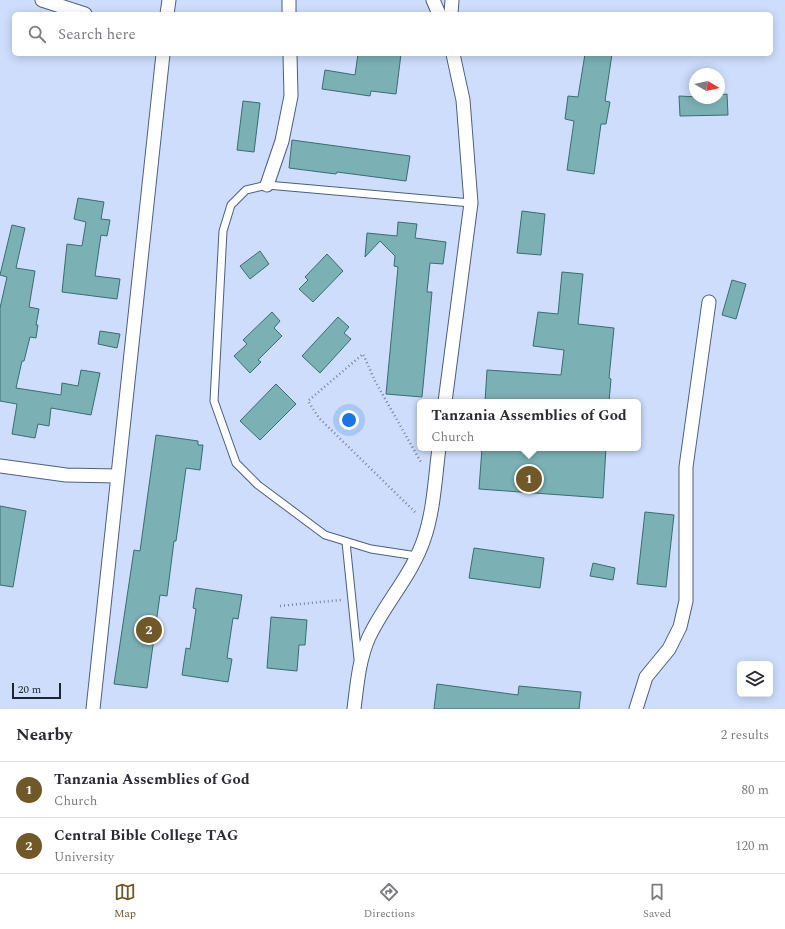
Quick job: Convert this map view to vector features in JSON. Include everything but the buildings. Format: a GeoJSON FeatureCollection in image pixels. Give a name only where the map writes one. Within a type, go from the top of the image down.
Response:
{"type":"FeatureCollection","features":[{"type":"Feature","properties":{"kind":"street"},"geometry":{"type":"LineString","coordinates":[[42,0],[79,12]]}},
{"type":"Feature","properties":{"kind":"street"},"geometry":{"type":"LineString","coordinates":[[167,12],[169,0]]}},
{"type":"Feature","properties":{"kind":"street"},"geometry":{"type":"LineString","coordinates":[[288,0],[289,12]]}},
{"type":"Feature","properties":{"kind":"street"},"geometry":{"type":"LineString","coordinates":[[433,0],[438,12]]}},
{"type":"Feature","properties":{"kind":"street"},"geometry":{"type":"LineString","coordinates":[[451,12],[452,0]]}},
{"type":"Feature","properties":{"kind":"street"},"geometry":{"type":"LineString","coordinates":[[93,709],[163,56]]}},
{"type":"Feature","properties":{"kind":"street"},"geometry":{"type":"LineString","coordinates":[[267,185],[282,141],[291,96],[290,56]]}},
{"type":"Feature","properties":{"kind":"street"},"geometry":{"type":"LineString","coordinates":[[445,399],[471,203],[463,100],[453,56]]}},
{"type":"Feature","properties":{"kind":"street"},"geometry":{"type":"LineString","coordinates":[[636,709],[646,677],[669,649],[680,627],[686,601],[686,467],[709,302]]}},
{"type":"Feature","properties":{"kind":"street"},"geometry":{"type":"LineString","coordinates":[[354,709],[359,673],[369,637],[417,556],[428,526],[439,451]]}},
{"type":"Feature","properties":{"kind":"street"},"geometry":{"type":"LineString","coordinates":[[0,466],[66,475],[117,476]]}},
{"type":"Feature","properties":{"kind":"lane"},"geometry":{"type":"LineString","coordinates":[[417,556],[371,549],[325,535],[258,485],[236,463],[214,401],[223,231],[231,205],[246,190],[267,185],[471,203]]}},
{"type":"Feature","properties":{"kind":"lane"},"geometry":{"type":"LineString","coordinates":[[346,542],[359,673]]}},
{"type":"Feature","properties":{"kind":"path"},"geometry":{"type":"LineString","coordinates":[[424,468],[407,434],[376,381],[363,354],[308,401],[319,418],[428,526]]}},
{"type":"Feature","properties":{"kind":"path"},"geometry":{"type":"LineString","coordinates":[[280,606],[352,599]]}},
{"type":"Feature","properties":{"kind":"place","name":"Tanzania Assemblies of God"},"geometry":{"type":"Point","coordinates":[529,479]}},
{"type":"Feature","properties":{"kind":"place","name":"Central Bible College TAG"},"geometry":{"type":"Point","coordinates":[149,630]}}]}
